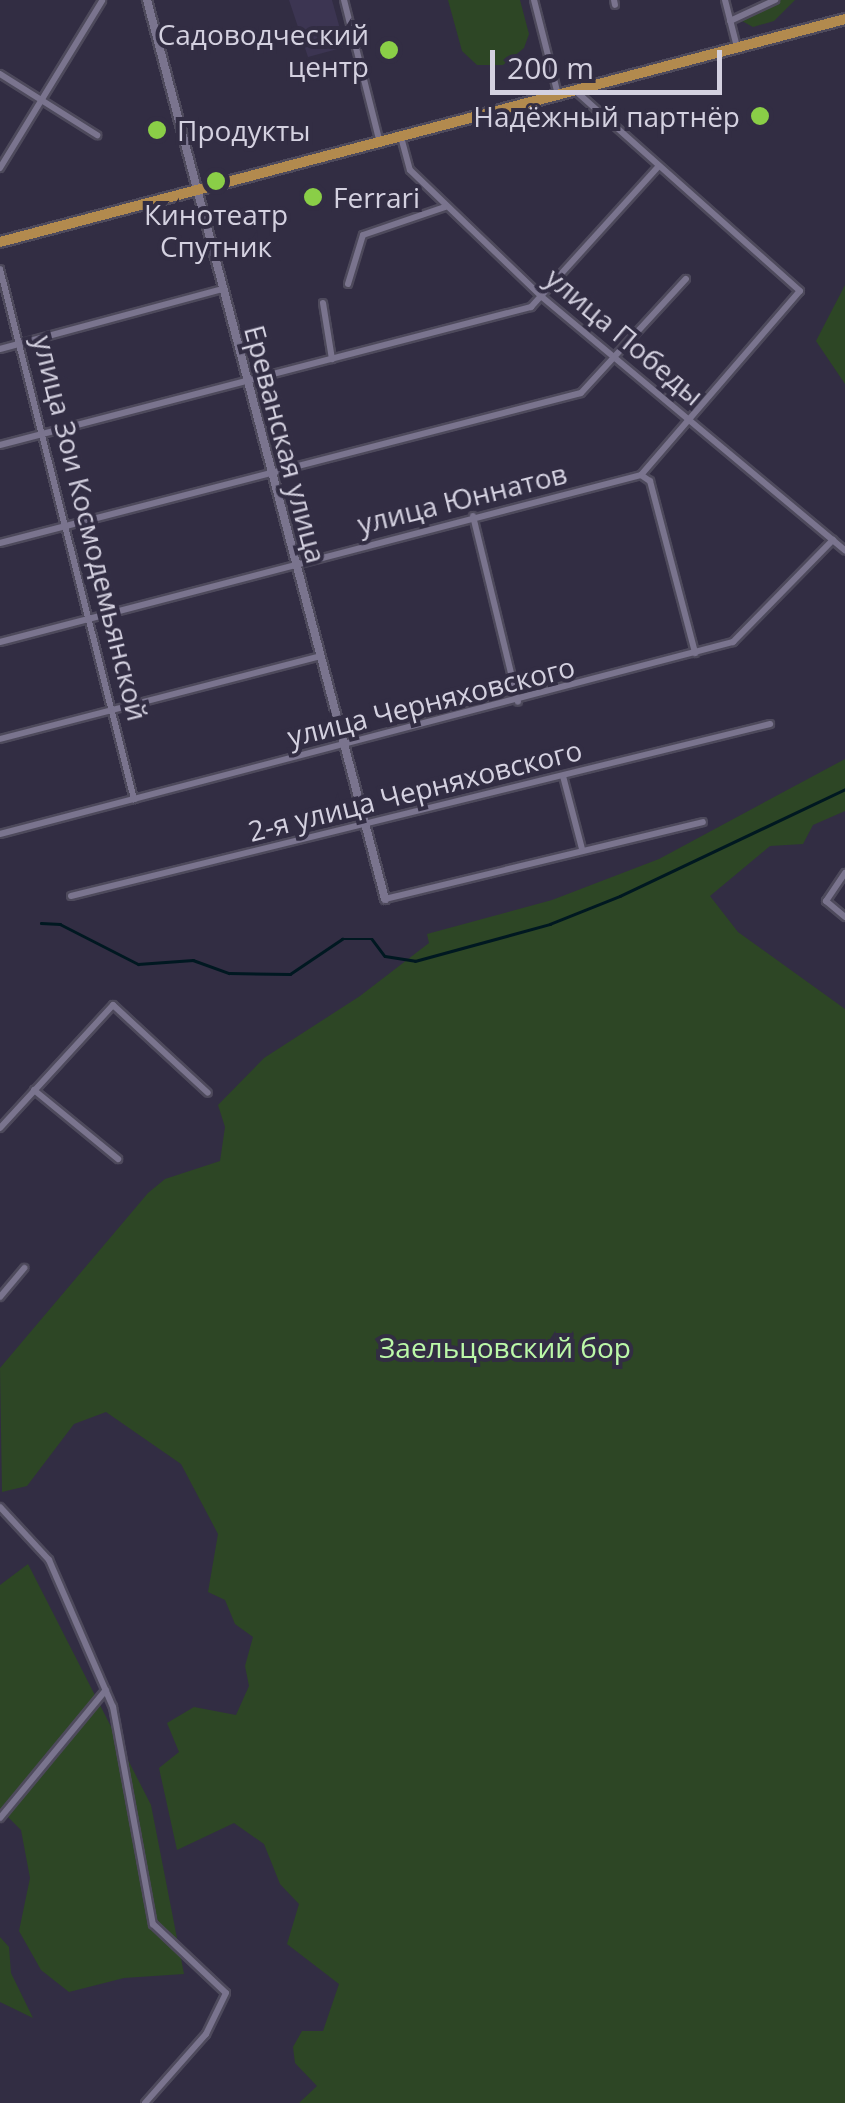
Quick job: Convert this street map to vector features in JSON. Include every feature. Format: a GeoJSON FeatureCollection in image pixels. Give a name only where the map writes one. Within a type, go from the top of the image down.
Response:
{"type":"FeatureCollection","features":[{"type":"Feature","properties":{"kind":"main road"},"geometry":{"type":"LineString","coordinates":[[0,242],[845,19]]}},
{"type":"Feature","properties":{"kind":"street"},"geometry":{"type":"LineString","coordinates":[[0,168],[103,0]]}},
{"type":"Feature","properties":{"kind":"street","name":"Ереванская улица"},"geometry":{"type":"LineString","coordinates":[[147,0],[385,899]]}},
{"type":"Feature","properties":{"kind":"street"},"geometry":{"type":"LineString","coordinates":[[344,0],[380,144]]}},
{"type":"Feature","properties":{"kind":"street"},"geometry":{"type":"LineString","coordinates":[[534,0],[559,96]]}},
{"type":"Feature","properties":{"kind":"street"},"geometry":{"type":"LineString","coordinates":[[725,0],[738,48]]}},
{"type":"Feature","properties":{"kind":"street"},"geometry":{"type":"LineString","coordinates":[[730,22],[776,0]]}},
{"type":"Feature","properties":{"kind":"street"},"geometry":{"type":"LineString","coordinates":[[0,74],[97,135]]}},
{"type":"Feature","properties":{"kind":"street"},"geometry":{"type":"LineString","coordinates":[[577,92],[800,291],[641,475],[650,480],[695,653]]}},
{"type":"Feature","properties":{"kind":"street","name":"улица Победы"},"geometry":{"type":"LineString","coordinates":[[402,137],[410,170],[445,207],[614,360],[845,550]]}},
{"type":"Feature","properties":{"kind":"street"},"geometry":{"type":"LineString","coordinates":[[0,445],[532,308],[659,166]]}},
{"type":"Feature","properties":{"kind":"street"},"geometry":{"type":"LineString","coordinates":[[348,284],[363,235],[445,207]]}},
{"type":"Feature","properties":{"kind":"street","name":"улица Зои Космодемьянской"},"geometry":{"type":"LineString","coordinates":[[0,268],[114,707],[134,800]]}},
{"type":"Feature","properties":{"kind":"street"},"geometry":{"type":"LineString","coordinates":[[0,543],[270,476],[581,392],[686,280]]}},
{"type":"Feature","properties":{"kind":"street"},"geometry":{"type":"LineString","coordinates":[[0,349],[222,289]]}},
{"type":"Feature","properties":{"kind":"street"},"geometry":{"type":"LineString","coordinates":[[323,302],[332,359]]}},
{"type":"Feature","properties":{"kind":"street","name":"улица Юннатов"},"geometry":{"type":"LineString","coordinates":[[0,642],[641,475]]}},
{"type":"Feature","properties":{"kind":"street"},"geometry":{"type":"LineString","coordinates":[[473,516],[518,702]]}},
{"type":"Feature","properties":{"kind":"street","name":"улица Черняховского"},"geometry":{"type":"LineString","coordinates":[[0,834],[695,653],[751,630],[834,540]]}},
{"type":"Feature","properties":{"kind":"street"},"geometry":{"type":"LineString","coordinates":[[0,739],[318,656]]}},
{"type":"Feature","properties":{"kind":"street","name":"2-я улица Черняховского"},"geometry":{"type":"LineString","coordinates":[[71,896],[770,724]]}},
{"type":"Feature","properties":{"kind":"street"},"geometry":{"type":"LineString","coordinates":[[563,776],[582,850]]}},
{"type":"Feature","properties":{"kind":"street"},"geometry":{"type":"LineString","coordinates":[[385,899],[703,822]]}},
{"type":"Feature","properties":{"kind":"street"},"geometry":{"type":"LineString","coordinates":[[845,873],[826,901],[845,917]]}},
{"type":"Feature","properties":{"kind":"street"},"geometry":{"type":"LineString","coordinates":[[0,1128],[113,1005],[208,1093]]}},
{"type":"Feature","properties":{"kind":"street"},"geometry":{"type":"LineString","coordinates":[[34,1090],[118,1159]]}},
{"type":"Feature","properties":{"kind":"street"},"geometry":{"type":"LineString","coordinates":[[0,1297],[24,1268]]}},
{"type":"Feature","properties":{"kind":"street"},"geometry":{"type":"LineString","coordinates":[[0,1507],[49,1560],[106,1690],[153,1924],[226,1994],[206,2034],[145,2103]]}},
{"type":"Feature","properties":{"kind":"street"},"geometry":{"type":"LineString","coordinates":[[0,1818],[106,1690]]}},
{"type":"Feature","properties":{"kind":"shaded area"},"geometry":{"type":"Polygon","coordinates":[[[289,0],[332,0],[345,47],[308,57],[289,0]]]}},
{"type":"Feature","properties":{"kind":"green space"},"geometry":{"type":"Polygon","coordinates":[[[448,0],[520,0],[529,34],[524,48],[503,65],[477,65],[462,51],[448,0]]]}},
{"type":"Feature","properties":{"kind":"green space"},"geometry":{"type":"Polygon","coordinates":[[[781,0],[795,0],[774,21],[753,27],[742,21],[781,0]]]}},
{"type":"Feature","properties":{"kind":"green space"},"geometry":{"type":"Polygon","coordinates":[[[845,285],[845,384],[816,341],[845,285]]]}},
{"type":"Feature","properties":{"kind":"green space","name":"Заельцовский бор"},"geometry":{"type":"Polygon","coordinates":[[[845,759],[845,811],[813,825],[803,844],[770,846],[710,896],[738,932],[845,1009],[845,2103],[299,2103],[317,2086],[295,2063],[293,2047],[302,2031],[323,2031],[339,1984],[287,1944],[299,1904],[280,1884],[264,1844],[234,1823],[177,1850],[159,1768],[179,1752],[167,1723],[194,1707],[236,1715],[249,1686],[245,1666],[253,1637],[235,1624],[225,1600],[208,1592],[218,1534],[181,1464],[106,1412],[74,1424],[27,1486],[2,1492],[0,1368],[148,1193],[165,1179],[220,1161],[225,1127],[218,1105],[264,1058],[360,996],[429,943],[427,934],[552,900],[659,859],[845,759]]]}},
{"type":"Feature","properties":{"kind":"green space"},"geometry":{"type":"Polygon","coordinates":[[[28,1564],[151,1805],[184,1974],[124,1978],[69,1992],[41,1970],[19,1931],[30,1878],[21,1830],[0,1809],[0,1585],[28,1564]]]}},
{"type":"Feature","properties":{"kind":"green space"},"geometry":{"type":"Polygon","coordinates":[[[0,1937],[9,1947],[11,1973],[33,2018],[0,2002],[0,1937]]]}},
{"type":"Feature","properties":{"kind":"waterway"},"geometry":{"type":"LineString","coordinates":[[41,923],[60,924],[138,964],[193,960],[229,973],[290,974],[342,939],[372,939],[385,956],[415,961],[550,924],[620,896],[845,789]]}},
{"type":"Feature","properties":{"kind":"place","name":"Садоводческий центр"},"geometry":{"type":"Point","coordinates":[389,50]}},
{"type":"Feature","properties":{"kind":"place","name":"Надёжный партнёр"},"geometry":{"type":"Point","coordinates":[760,116]}},
{"type":"Feature","properties":{"kind":"place","name":"Продукты"},"geometry":{"type":"Point","coordinates":[157,130]}},
{"type":"Feature","properties":{"kind":"place","name":"Кинотеатр Спутник"},"geometry":{"type":"Point","coordinates":[216,181]}},
{"type":"Feature","properties":{"kind":"place","name":"Ferrari"},"geometry":{"type":"Point","coordinates":[313,197]}}]}
